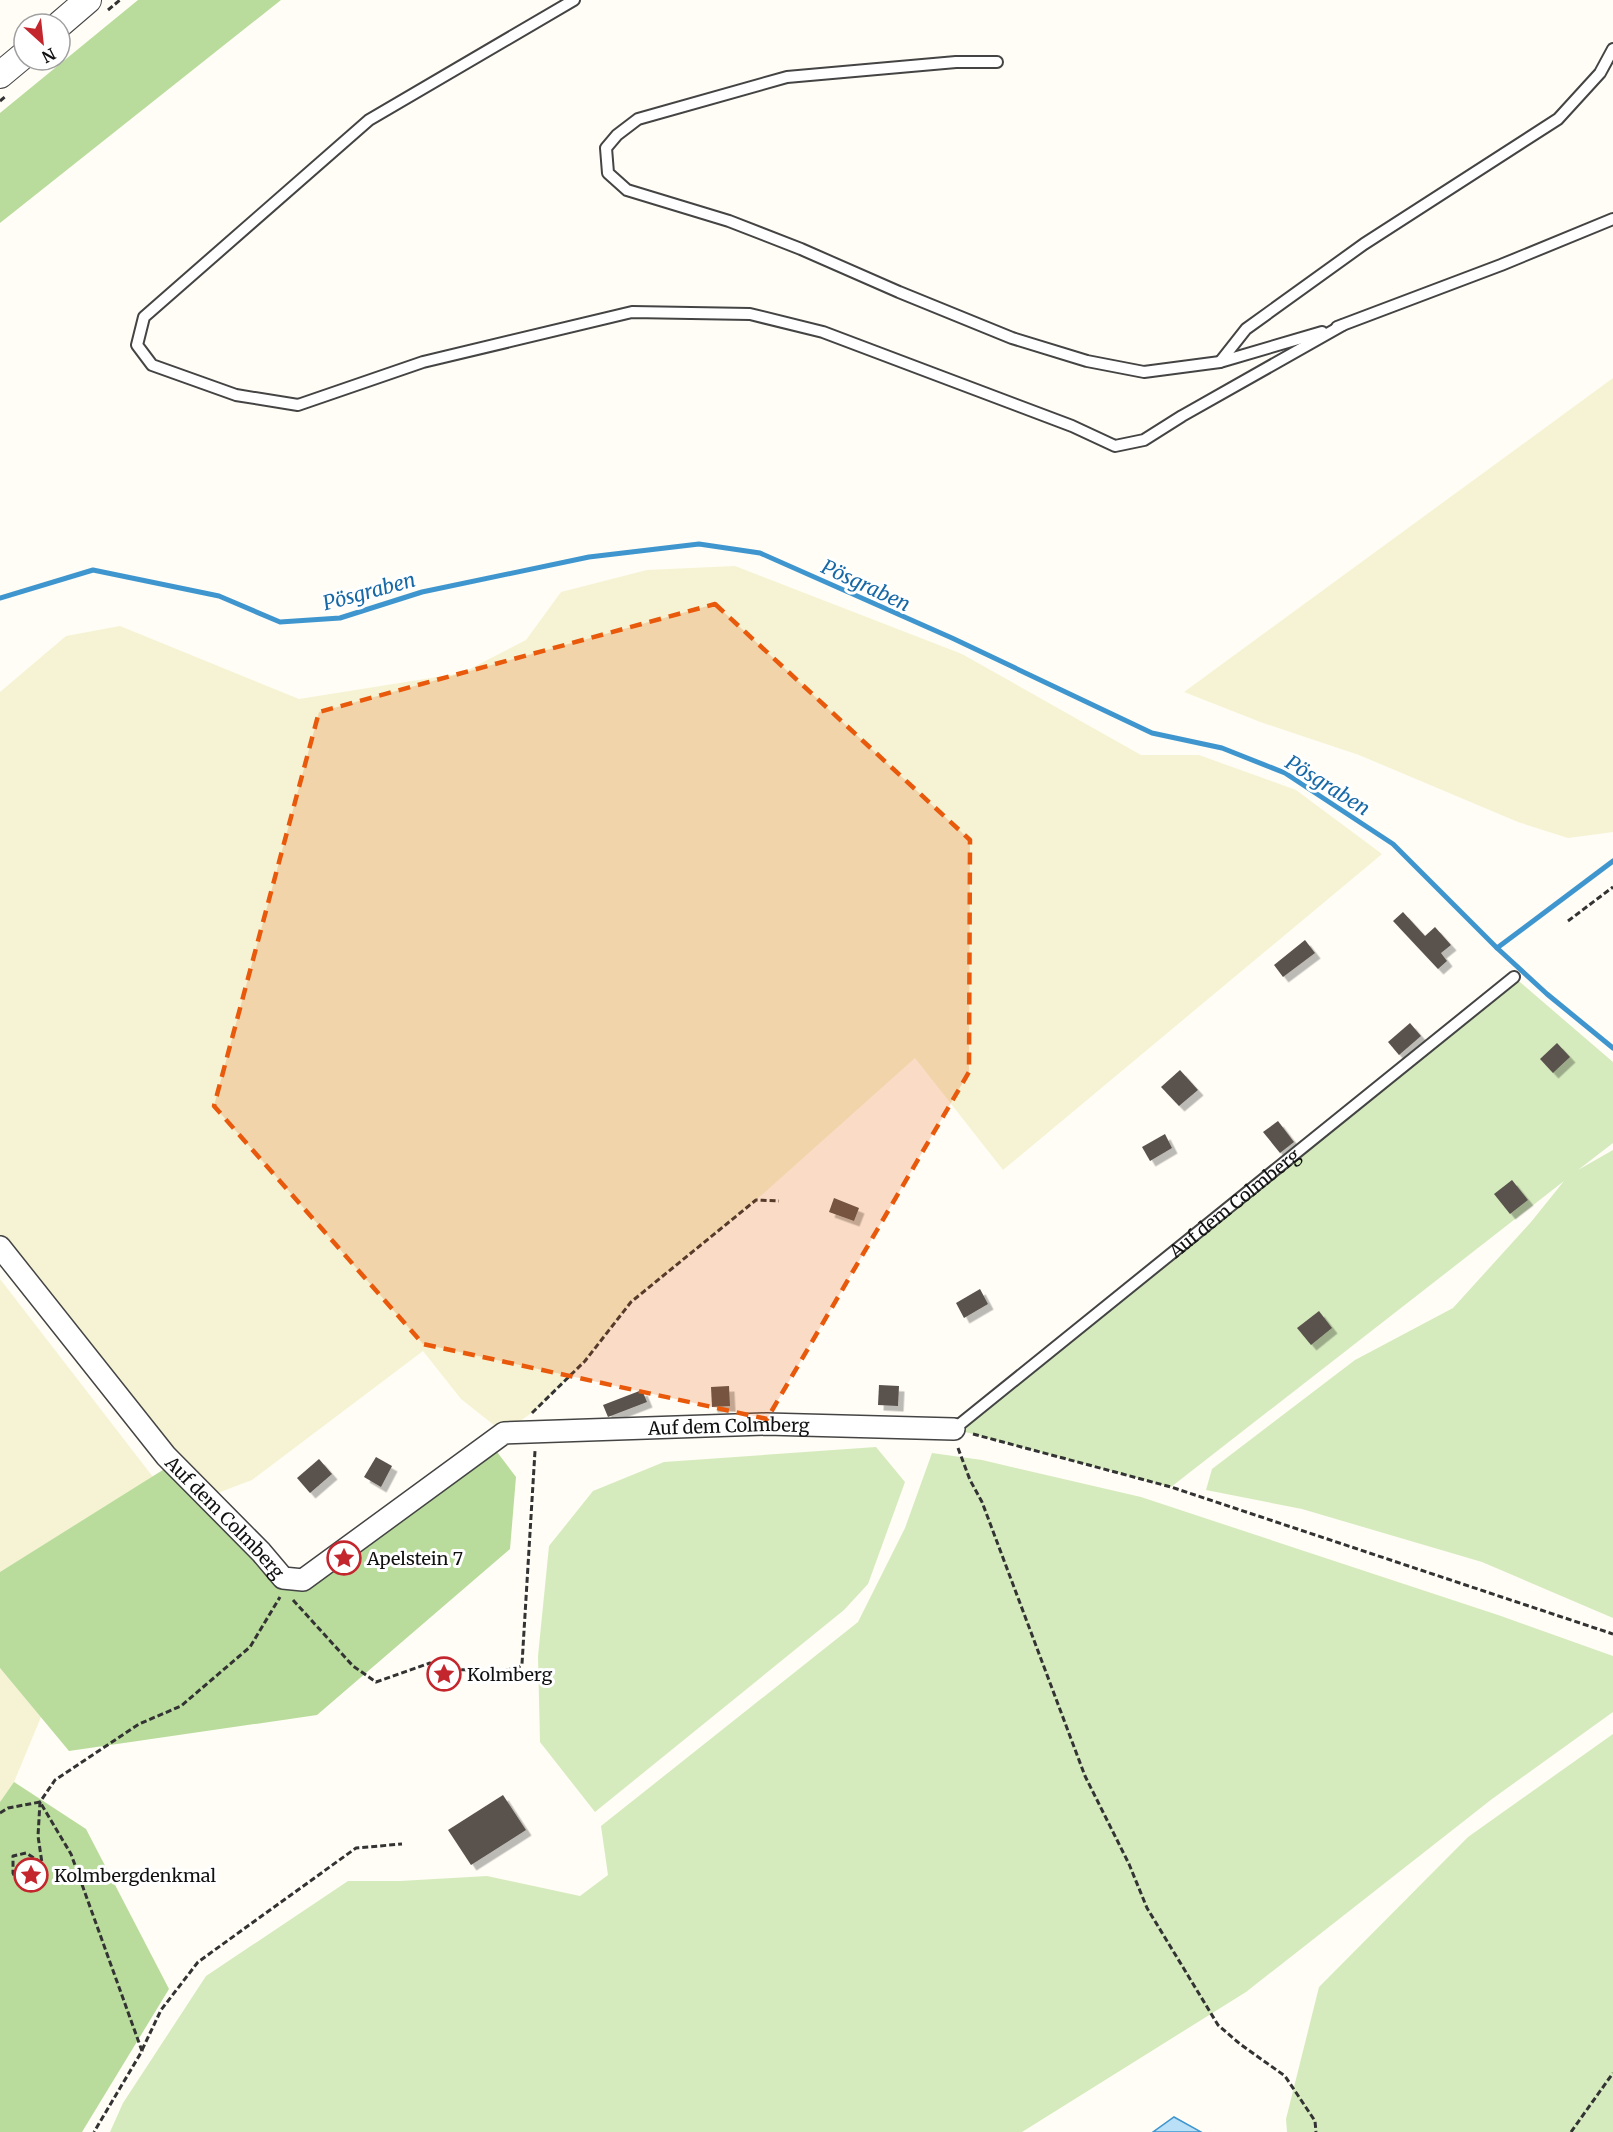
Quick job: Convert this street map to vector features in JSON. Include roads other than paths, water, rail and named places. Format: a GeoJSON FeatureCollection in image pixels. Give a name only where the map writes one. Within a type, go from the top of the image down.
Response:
{"type":"FeatureCollection","features":[{"type":"Feature","properties":{"kind":"street"},"geometry":{"type":"LineString","coordinates":[[72,14],[88,0]]}},
{"type":"Feature","properties":{"kind":"street"},"geometry":{"type":"LineString","coordinates":[[0,75],[12,65]]}},
{"type":"Feature","properties":{"kind":"street","name":"Auf dem Colmberg"},"geometry":{"type":"LineString","coordinates":[[0,1247],[166,1456],[261,1552],[284,1584],[303,1580],[504,1433],[766,1424],[954,1429]]}},
{"type":"Feature","properties":{"kind":"lane"},"geometry":{"type":"LineString","coordinates":[[574,0],[369,120],[144,317],[137,345],[152,365],[236,395],[298,405],[423,362],[632,312],[750,314],[823,332],[1072,426],[1114,446],[1144,440],[1343,325]]}},
{"type":"Feature","properties":{"kind":"lane"},"geometry":{"type":"LineString","coordinates":[[1220,362],[1246,329],[1255,322],[1364,244],[1558,119],[1600,73],[1613,49]]}},
{"type":"Feature","properties":{"kind":"lane"},"geometry":{"type":"LineString","coordinates":[[997,62],[956,62],[787,77],[638,119],[616,135],[606,148],[608,173],[627,190],[729,221],[1012,338],[1087,361],[1144,372],[1220,362],[1343,325],[1501,265],[1613,219]]}},
{"type":"Feature","properties":{"kind":"lane","name":"Auf dem Colmberg"},"geometry":{"type":"LineString","coordinates":[[954,1429],[1514,977]]}},
{"type":"Feature","properties":{"kind":"water"},"geometry":{"type":"Polygon","coordinates":[[[1174,2117],[1201,2132],[1153,2132],[1174,2117]]]}},
{"type":"Feature","properties":{"kind":"waterway","name":"Pösgraben"},"geometry":{"type":"LineString","coordinates":[[0,598],[93,570],[219,596],[280,622],[340,618],[422,592],[589,557],[699,544],[760,553],[952,638],[1152,733],[1222,748],[1285,773],[1393,844],[1497,948],[1547,994],[1613,1048]]}},
{"type":"Feature","properties":{"kind":"waterway"},"geometry":{"type":"LineString","coordinates":[[1497,948],[1613,861]]}},
{"type":"Feature","properties":{"kind":"place","name":"Apelstein 7"},"geometry":{"type":"Point","coordinates":[344,1558]}},
{"type":"Feature","properties":{"kind":"place","name":"Kolmberg"},"geometry":{"type":"Point","coordinates":[444,1674]}},
{"type":"Feature","properties":{"kind":"place","name":"Kolmbergdenkmal"},"geometry":{"type":"Point","coordinates":[31,1875]}}]}
